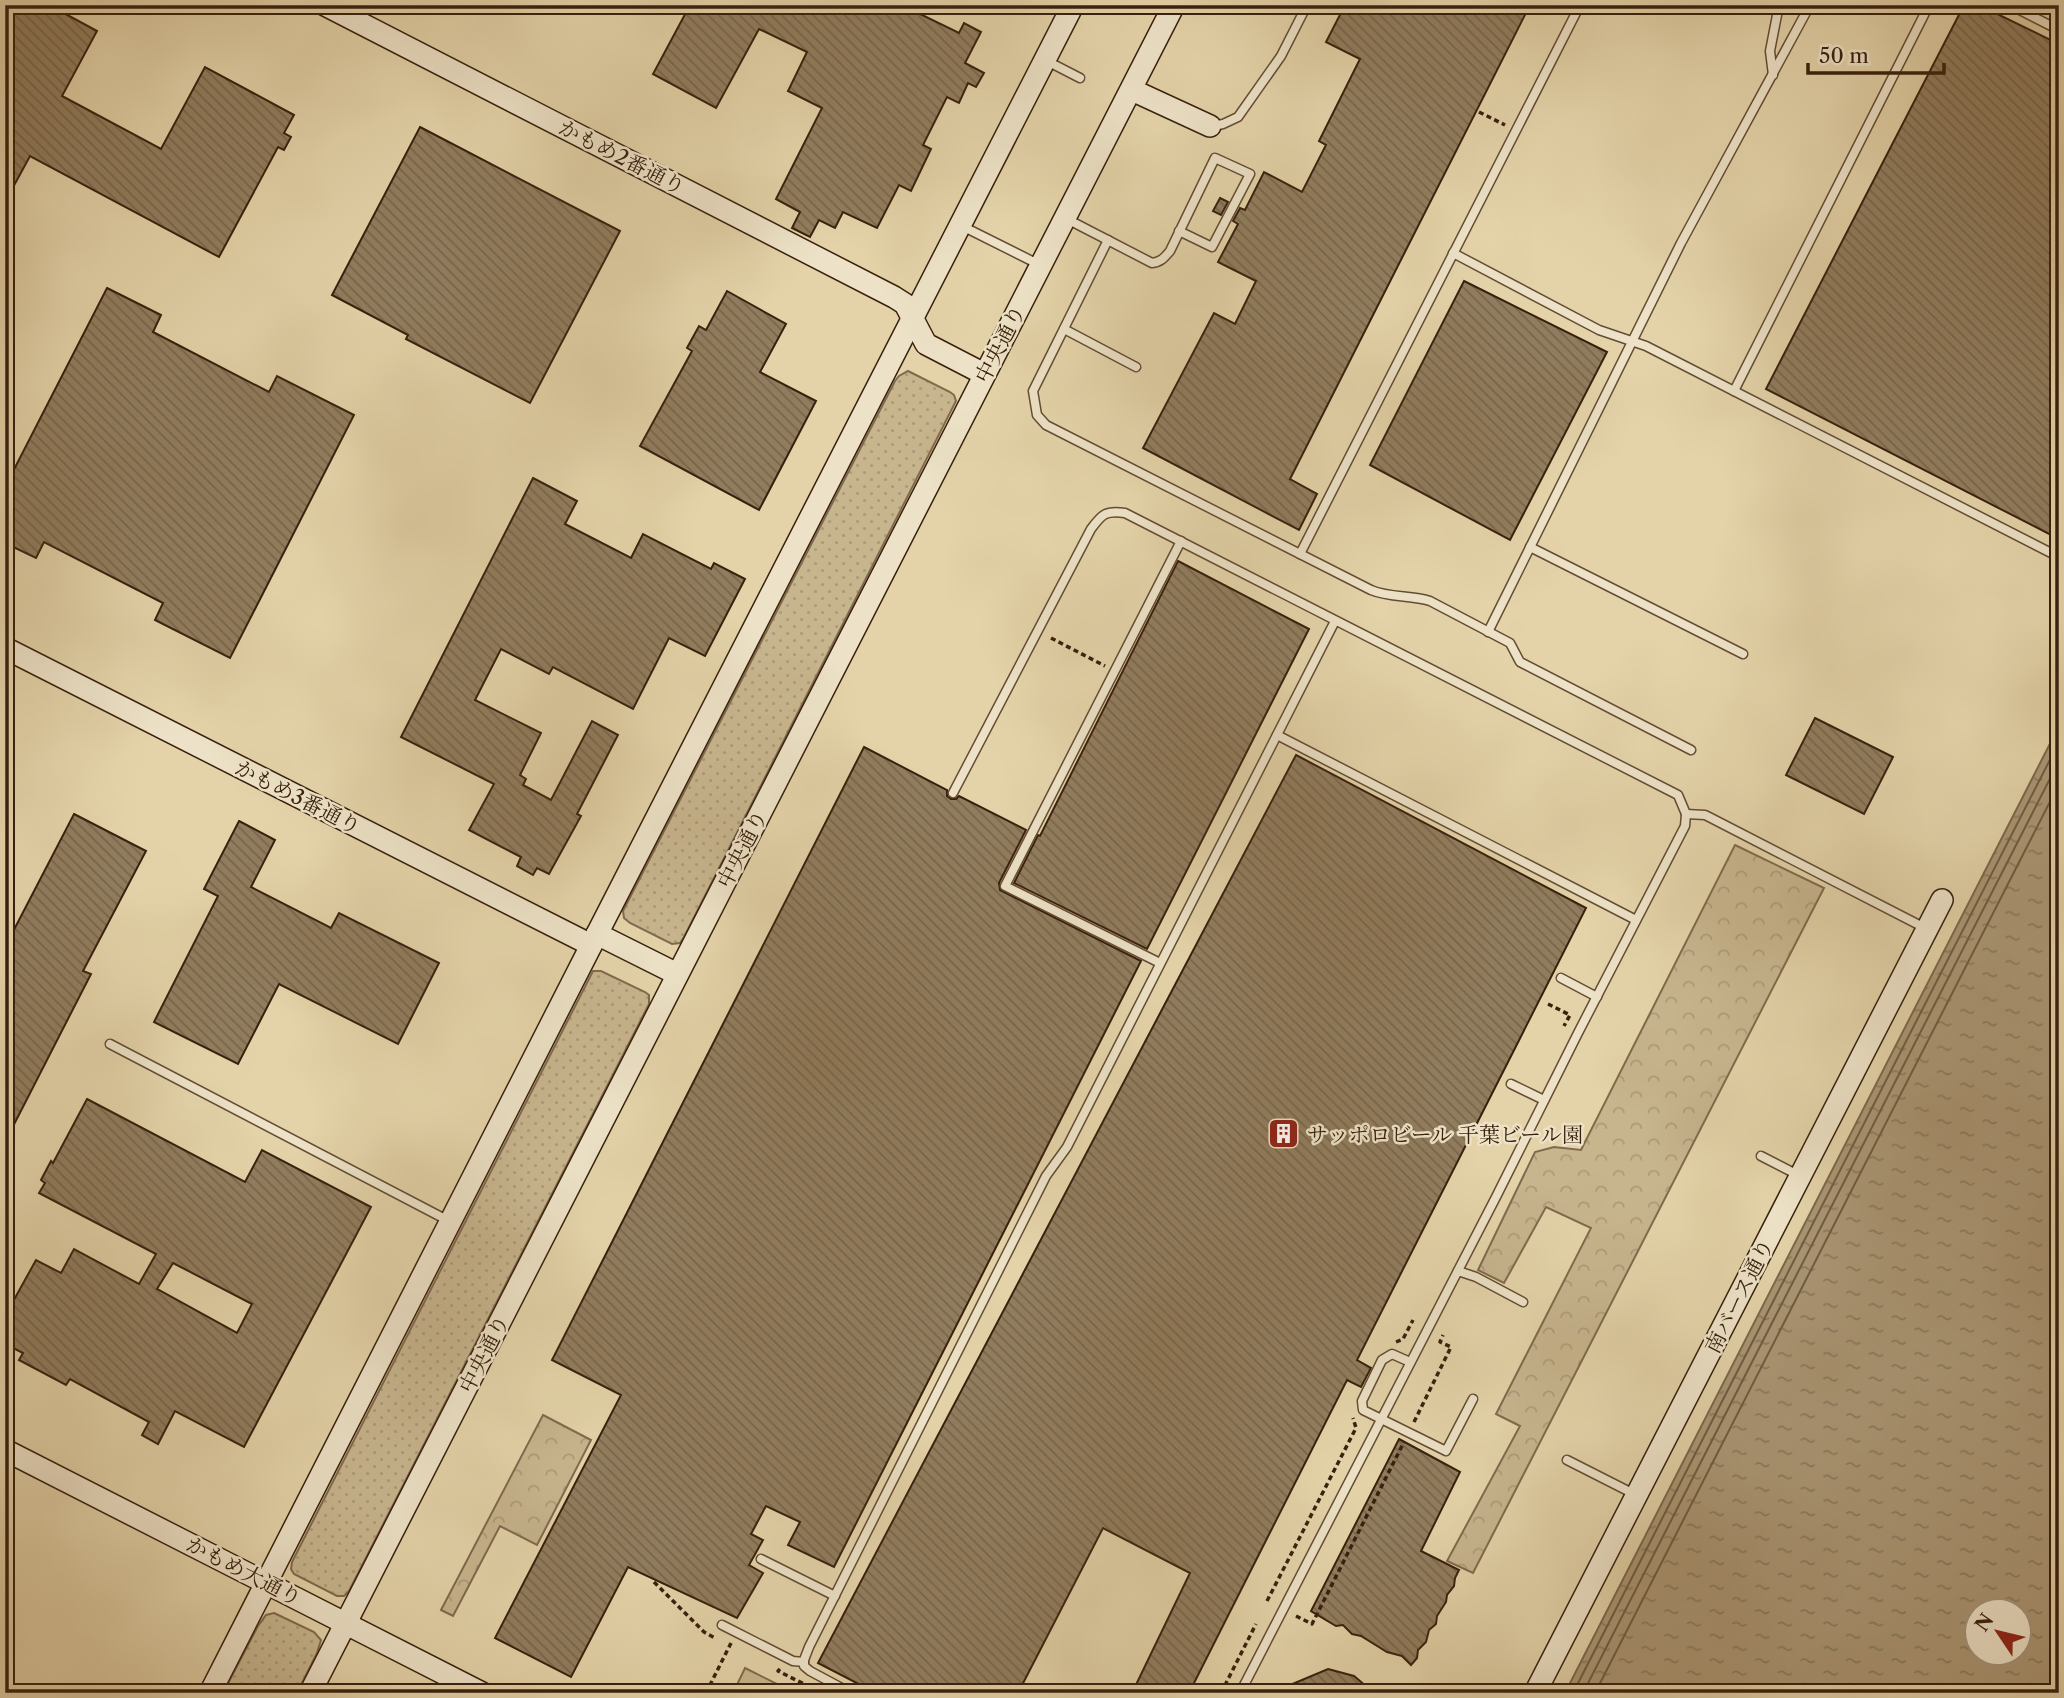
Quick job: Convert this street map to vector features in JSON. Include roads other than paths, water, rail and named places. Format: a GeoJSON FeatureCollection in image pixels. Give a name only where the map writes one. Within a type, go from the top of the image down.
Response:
{"type":"FeatureCollection","features":[{"type":"Feature","properties":{"kind":"street","name":"かもめ2番通り"},"geometry":{"type":"LineString","coordinates":[[325,5],[894,297],[905,304],[926,344],[984,374]]}},
{"type":"Feature","properties":{"kind":"street"},"geometry":{"type":"LineString","coordinates":[[210,1693],[1073,5]]}},
{"type":"Feature","properties":{"kind":"street","name":"中央通り"},"geometry":{"type":"LineString","coordinates":[[310,1693],[1174,5]]}},
{"type":"Feature","properties":{"kind":"street"},"geometry":{"type":"LineString","coordinates":[[1132,90],[1210,126]]}},
{"type":"Feature","properties":{"kind":"street","name":"かもめ3番通り"},"geometry":{"type":"LineString","coordinates":[[5,648],[594,939],[677,974]]}},
{"type":"Feature","properties":{"kind":"street","name":"南バース通り"},"geometry":{"type":"LineString","coordinates":[[1535,1693],[1942,900]]}},
{"type":"Feature","properties":{"kind":"street","name":"かもめ大通り"},"geometry":{"type":"LineString","coordinates":[[5,1450],[482,1693]]}},
{"type":"Feature","properties":{"kind":"lane"},"geometry":{"type":"LineString","coordinates":[[1210,126],[1238,117],[1281,56],[1307,5]]}},
{"type":"Feature","properties":{"kind":"lane"},"geometry":{"type":"LineString","coordinates":[[1300,554],[1580,5]]}},
{"type":"Feature","properties":{"kind":"lane"},"geometry":{"type":"LineString","coordinates":[[1773,75],[1770,51],[1779,5]]}},
{"type":"Feature","properties":{"kind":"lane"},"geometry":{"type":"LineString","coordinates":[[1488,632],[1681,243],[1810,5]]}},
{"type":"Feature","properties":{"kind":"lane"},"geometry":{"type":"LineString","coordinates":[[1734,391],[1929,5]]}},
{"type":"Feature","properties":{"kind":"lane"},"geometry":{"type":"LineString","coordinates":[[2010,5],[2059,30]]}},
{"type":"Feature","properties":{"kind":"lane"},"geometry":{"type":"LineString","coordinates":[[1045,60],[1080,78]]}},
{"type":"Feature","properties":{"kind":"lane"},"geometry":{"type":"LineString","coordinates":[[1065,218],[1152,263],[1158,262],[1170,251],[1179,231],[1215,158],[1250,174],[1212,247],[1179,231]]}},
{"type":"Feature","properties":{"kind":"lane"},"geometry":{"type":"LineString","coordinates":[[960,225],[1041,266]]}},
{"type":"Feature","properties":{"kind":"lane"},"geometry":{"type":"LineString","coordinates":[[1108,240],[1033,391],[1037,415],[1046,425],[1371,590],[1381,594],[1419,598],[1510,643],[1520,662],[1691,750]]}},
{"type":"Feature","properties":{"kind":"lane"},"geometry":{"type":"LineString","coordinates":[[1453,253],[1599,330],[1633,341],[2059,557]]}},
{"type":"Feature","properties":{"kind":"lane"},"geometry":{"type":"LineString","coordinates":[[1064,329],[1136,367]]}},
{"type":"Feature","properties":{"kind":"lane"},"geometry":{"type":"LineString","coordinates":[[953,793],[1091,529],[1102,515],[1114,511],[1125,513],[1181,541],[1678,795],[1686,814],[1685,825],[1240,1693]]}},
{"type":"Feature","properties":{"kind":"lane"},"geometry":{"type":"LineString","coordinates":[[1160,963],[1005,886],[1181,541]]}},
{"type":"Feature","properties":{"kind":"lane"},"geometry":{"type":"LineString","coordinates":[[1530,547],[1742,654]]}},
{"type":"Feature","properties":{"kind":"lane"},"geometry":{"type":"LineString","coordinates":[[851,1693],[804,1666],[809,1647],[1046,1176],[1067,1147],[1335,621]]}},
{"type":"Feature","properties":{"kind":"lane"},"geometry":{"type":"LineString","coordinates":[[1277,735],[1636,920]]}},
{"type":"Feature","properties":{"kind":"lane"},"geometry":{"type":"LineString","coordinates":[[1686,814],[1705,815],[1927,930]]}},
{"type":"Feature","properties":{"kind":"lane"},"geometry":{"type":"LineString","coordinates":[[1561,978],[1597,997]]}},
{"type":"Feature","properties":{"kind":"lane"},"geometry":{"type":"LineString","coordinates":[[110,1044],[450,1222]]}},
{"type":"Feature","properties":{"kind":"lane"},"geometry":{"type":"LineString","coordinates":[[1511,1084],[1544,1100]]}},
{"type":"Feature","properties":{"kind":"lane"},"geometry":{"type":"LineString","coordinates":[[1761,1156],[1800,1176]]}},
{"type":"Feature","properties":{"kind":"lane"},"geometry":{"type":"LineString","coordinates":[[1458,1271],[1476,1277],[1523,1302]]}},
{"type":"Feature","properties":{"kind":"lane"},"geometry":{"type":"LineString","coordinates":[[1410,1362],[1392,1354],[1382,1360],[1362,1401],[1363,1410],[1446,1451],[1473,1399]]}},
{"type":"Feature","properties":{"kind":"lane"},"geometry":{"type":"LineString","coordinates":[[1567,1460],[1637,1495]]}},
{"type":"Feature","properties":{"kind":"lane"},"geometry":{"type":"LineString","coordinates":[[761,1559],[835,1596]]}},
{"type":"Feature","properties":{"kind":"lane"},"geometry":{"type":"LineString","coordinates":[[722,1625],[793,1661],[804,1662]]}},
{"type":"Feature","properties":{"kind":"water"},"geometry":{"type":"Polygon","coordinates":[[[2059,726],[2059,1693],[1565,1693],[2059,726]]]}},
{"type":"Feature","properties":{"kind":"place","name":"サッポロビール 千葉ビール園"},"geometry":{"type":"Point","coordinates":[1284,1134]}}]}
